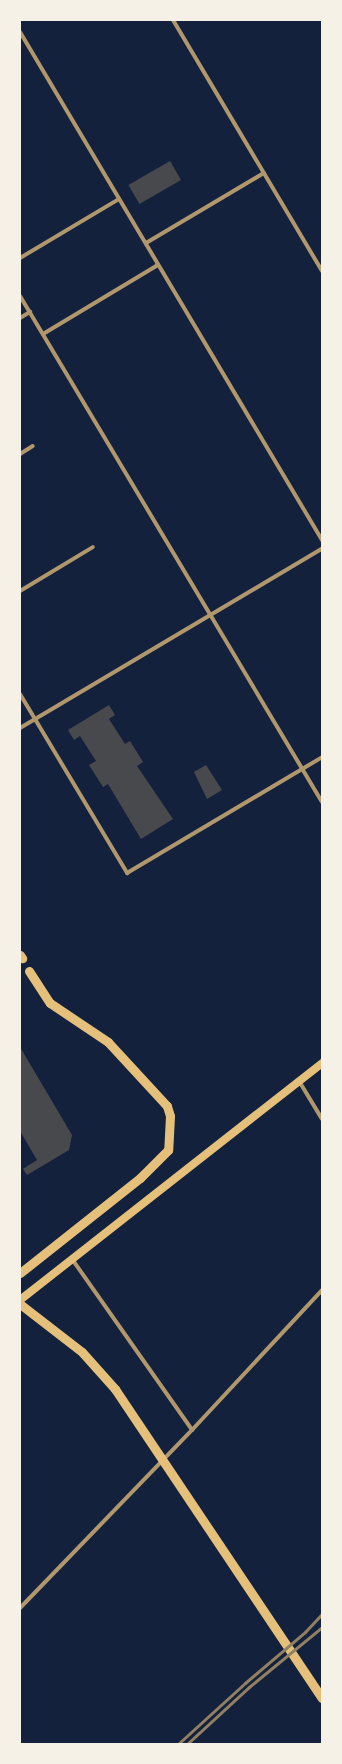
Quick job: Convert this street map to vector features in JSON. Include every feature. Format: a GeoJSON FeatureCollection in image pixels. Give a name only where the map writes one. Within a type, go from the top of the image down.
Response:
{"type":"FeatureCollection","features":[{"type":"Feature","properties":{"kind":"highway"},"geometry":{"type":"LineString","coordinates":[[20,1273],[140,1178],[168,1150],[170,1116],[167,1106],[108,1042],[50,1003],[29,971]]}},
{"type":"Feature","properties":{"kind":"highway"},"geometry":{"type":"LineString","coordinates":[[20,1304],[82,1352],[115,1389],[322,1698]]}},
{"type":"Feature","properties":{"kind":"main road"},"geometry":{"type":"LineString","coordinates":[[20,1300],[322,1063]]}},
{"type":"Feature","properties":{"kind":"street"},"geometry":{"type":"LineString","coordinates":[[173,20],[322,271]]}},
{"type":"Feature","properties":{"kind":"street"},"geometry":{"type":"LineString","coordinates":[[20,32],[322,540]]}},
{"type":"Feature","properties":{"kind":"street"},"geometry":{"type":"LineString","coordinates":[[146,243],[264,173]]}},
{"type":"Feature","properties":{"kind":"street"},"geometry":{"type":"LineString","coordinates":[[20,258],[119,199]]}},
{"type":"Feature","properties":{"kind":"street"},"geometry":{"type":"LineString","coordinates":[[43,334],[158,265]]}},
{"type":"Feature","properties":{"kind":"street"},"geometry":{"type":"LineString","coordinates":[[20,296],[322,802]]}},
{"type":"Feature","properties":{"kind":"street"},"geometry":{"type":"LineString","coordinates":[[20,318],[30,312]]}},
{"type":"Feature","properties":{"kind":"street"},"geometry":{"type":"LineString","coordinates":[[20,454],[33,446]]}},
{"type":"Feature","properties":{"kind":"street"},"geometry":{"type":"LineString","coordinates":[[20,591],[93,547]]}},
{"type":"Feature","properties":{"kind":"street"},"geometry":{"type":"LineString","coordinates":[[20,728],[322,549]]}},
{"type":"Feature","properties":{"kind":"street"},"geometry":{"type":"LineString","coordinates":[[20,694],[126,873],[322,757]]}},
{"type":"Feature","properties":{"kind":"street"},"geometry":{"type":"LineString","coordinates":[[299,1080],[322,1119]]}},
{"type":"Feature","properties":{"kind":"street"},"geometry":{"type":"LineString","coordinates":[[72,1259],[192,1430]]}},
{"type":"Feature","properties":{"kind":"street"},"geometry":{"type":"LineString","coordinates":[[20,1608],[192,1430],[322,1290]]}},
{"type":"Feature","properties":{"kind":"building"},"geometry":{"type":"Polygon","coordinates":[[[170,161],[181,180],[139,204],[128,185],[170,161]]]}},
{"type":"Feature","properties":{"kind":"building"},"geometry":{"type":"Polygon","coordinates":[[[109,705],[115,715],[109,719],[125,744],[130,741],[143,762],[137,766],[173,819],[141,839],[108,784],[103,787],[89,765],[96,761],[80,736],[74,740],[68,730],[109,705]]]}},
{"type":"Feature","properties":{"kind":"building"},"geometry":{"type":"Polygon","coordinates":[[[206,765],[222,790],[207,799],[194,772],[206,765]]]}},
{"type":"Feature","properties":{"kind":"building"},"geometry":{"type":"Polygon","coordinates":[[[20,1047],[72,1135],[69,1150],[27,1175],[23,1169],[37,1160],[20,1131],[20,1047]]]}},
{"type":"Feature","properties":{"kind":"railway"},"geometry":{"type":"LineString","coordinates":[[178,1744],[245,1683],[305,1632],[322,1614]]}},
{"type":"Feature","properties":{"kind":"railway"},"geometry":{"type":"LineString","coordinates":[[187,1744],[249,1687],[322,1627]]}}]}
